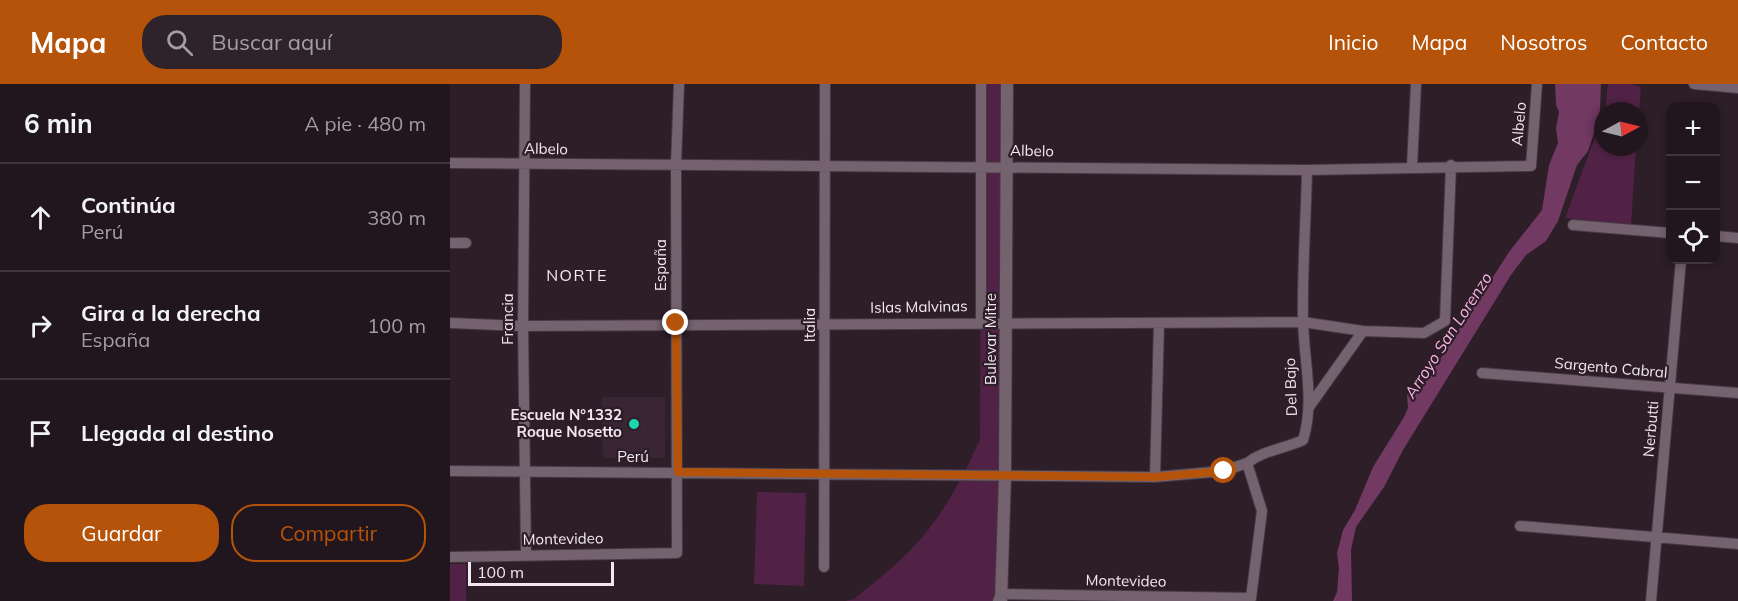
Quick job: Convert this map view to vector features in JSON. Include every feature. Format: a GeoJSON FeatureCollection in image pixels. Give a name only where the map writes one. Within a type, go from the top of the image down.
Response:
{"type":"FeatureCollection","features":[{"type":"Feature","properties":{"kind":"street","name":"Francia"},"geometry":{"type":"LineString","coordinates":[[525,84],[523,326],[526,555]]}},
{"type":"Feature","properties":{"kind":"street","name":"España"},"geometry":{"type":"LineString","coordinates":[[677,553],[676,165],[679,84]]}},
{"type":"Feature","properties":{"kind":"street","name":"Italia"},"geometry":{"type":"LineString","coordinates":[[824,567],[825,84]]}},
{"type":"Feature","properties":{"kind":"street","name":"Bulevar Mitre"},"geometry":{"type":"LineString","coordinates":[[981,84],[981,322]]}},
{"type":"Feature","properties":{"kind":"street","name":"Bulevar Mitre"},"geometry":{"type":"LineString","coordinates":[[1000,599],[1005,476],[1007,84]]}},
{"type":"Feature","properties":{"kind":"street"},"geometry":{"type":"LineString","coordinates":[[1412,167],[1416,84]]}},
{"type":"Feature","properties":{"kind":"street","name":"Albelo"},"geometry":{"type":"LineString","coordinates":[[450,163],[980,165],[1307,170],[1451,165],[1531,166],[1537,84]]}},
{"type":"Feature","properties":{"kind":"street"},"geometry":{"type":"LineString","coordinates":[[1694,84],[1738,88]]}},
{"type":"Feature","properties":{"kind":"street","name":"Islas Malvinas"},"geometry":{"type":"LineString","coordinates":[[450,323],[523,326],[676,323],[1303,322],[1363,331],[1424,333],[1445,321],[1451,165]]}},
{"type":"Feature","properties":{"kind":"street","name":"Del Bajo"},"geometry":{"type":"LineString","coordinates":[[1247,462],[1262,452],[1288,447],[1303,440],[1309,407],[1303,322],[1307,170]]}},
{"type":"Feature","properties":{"kind":"street"},"geometry":{"type":"LineString","coordinates":[[1573,225],[1666,233]]}},
{"type":"Feature","properties":{"kind":"street"},"geometry":{"type":"LineString","coordinates":[[1720,236],[1738,238]]}},
{"type":"Feature","properties":{"kind":"street"},"geometry":{"type":"LineString","coordinates":[[450,243],[466,243]]}},
{"type":"Feature","properties":{"kind":"street","name":"Nerbutti"},"geometry":{"type":"LineString","coordinates":[[1651,601],[1681,264]]}},
{"type":"Feature","properties":{"kind":"street"},"geometry":{"type":"LineString","coordinates":[[1155,477],[1159,323]]}},
{"type":"Feature","properties":{"kind":"street"},"geometry":{"type":"LineString","coordinates":[[1309,407],[1363,331]]}},
{"type":"Feature","properties":{"kind":"street","name":"Sargento Cabral"},"geometry":{"type":"LineString","coordinates":[[1482,373],[1738,393]]}},
{"type":"Feature","properties":{"kind":"street","name":"Perú"},"geometry":{"type":"LineString","coordinates":[[450,471],[1155,477],[1224,471],[1247,462]]}},
{"type":"Feature","properties":{"kind":"street","name":"Montevideo"},"geometry":{"type":"LineString","coordinates":[[1000,599],[1251,598],[1262,511],[1247,462]]}},
{"type":"Feature","properties":{"kind":"street"},"geometry":{"type":"LineString","coordinates":[[1520,526],[1738,544]]}},
{"type":"Feature","properties":{"kind":"street","name":"Montevideo"},"geometry":{"type":"LineString","coordinates":[[450,557],[677,553]]}},
{"type":"Feature","properties":{"kind":"shaded area"},"geometry":{"type":"Polygon","coordinates":[[[981,84],[1007,84],[1001,601],[845,601],[854,599],[881,577],[923,536],[955,489],[980,439],[981,84]]]}},
{"type":"Feature","properties":{"kind":"shaded area","name":"Arroyo San Lorenzo"},"geometry":{"type":"Polygon","coordinates":[[[1555,84],[1601,84],[1600,102],[1594,102],[1594,133],[1588,151],[1577,165],[1558,221],[1546,241],[1526,255],[1511,275],[1403,450],[1384,487],[1356,527],[1351,550],[1352,601],[1333,601],[1337,592],[1339,568],[1337,553],[1343,530],[1355,510],[1373,467],[1404,417],[1408,408],[1407,395],[1424,384],[1509,252],[1542,210],[1549,165],[1558,143],[1556,128],[1559,112],[1556,105],[1555,84]]]}},
{"type":"Feature","properties":{"kind":"shaded area"},"geometry":{"type":"Polygon","coordinates":[[[1608,84],[1631,84],[1641,87],[1640,102],[1606,102],[1608,84]]]}},
{"type":"Feature","properties":{"kind":"shaded area"},"geometry":{"type":"Polygon","coordinates":[[[1594,140],[1594,156],[1635,156],[1631,226],[1565,218],[1594,140]]]}},
{"type":"Feature","properties":{"kind":"shaded area","name":"Escuela N°1332 Roque Nosetto"},"geometry":{"type":"Polygon","coordinates":[[[602,397],[665,397],[665,458],[603,458],[602,397]]]}},
{"type":"Feature","properties":{"kind":"shaded area"},"geometry":{"type":"Polygon","coordinates":[[[757,492],[806,493],[804,586],[754,584],[757,492]]]}},
{"type":"Feature","properties":{"kind":"shaded area"},"geometry":{"type":"Polygon","coordinates":[[[450,564],[466,564],[466,601],[450,601],[450,564]]]}},
{"type":"Feature","properties":{"kind":"place","name":"Escuela N°1332 Roque Nosetto"},"geometry":{"type":"Point","coordinates":[634,424]}},
{"type":"Feature","properties":{"kind":"district","name":"NORTE"},"geometry":{"type":"Point","coordinates":[577,275]}},
{"type":"Feature","properties":{"kind":"route"},"geometry":{"type":"LineString","coordinates":[[676,323],[678,472],[1155,477],[1224,471]]}}]}
